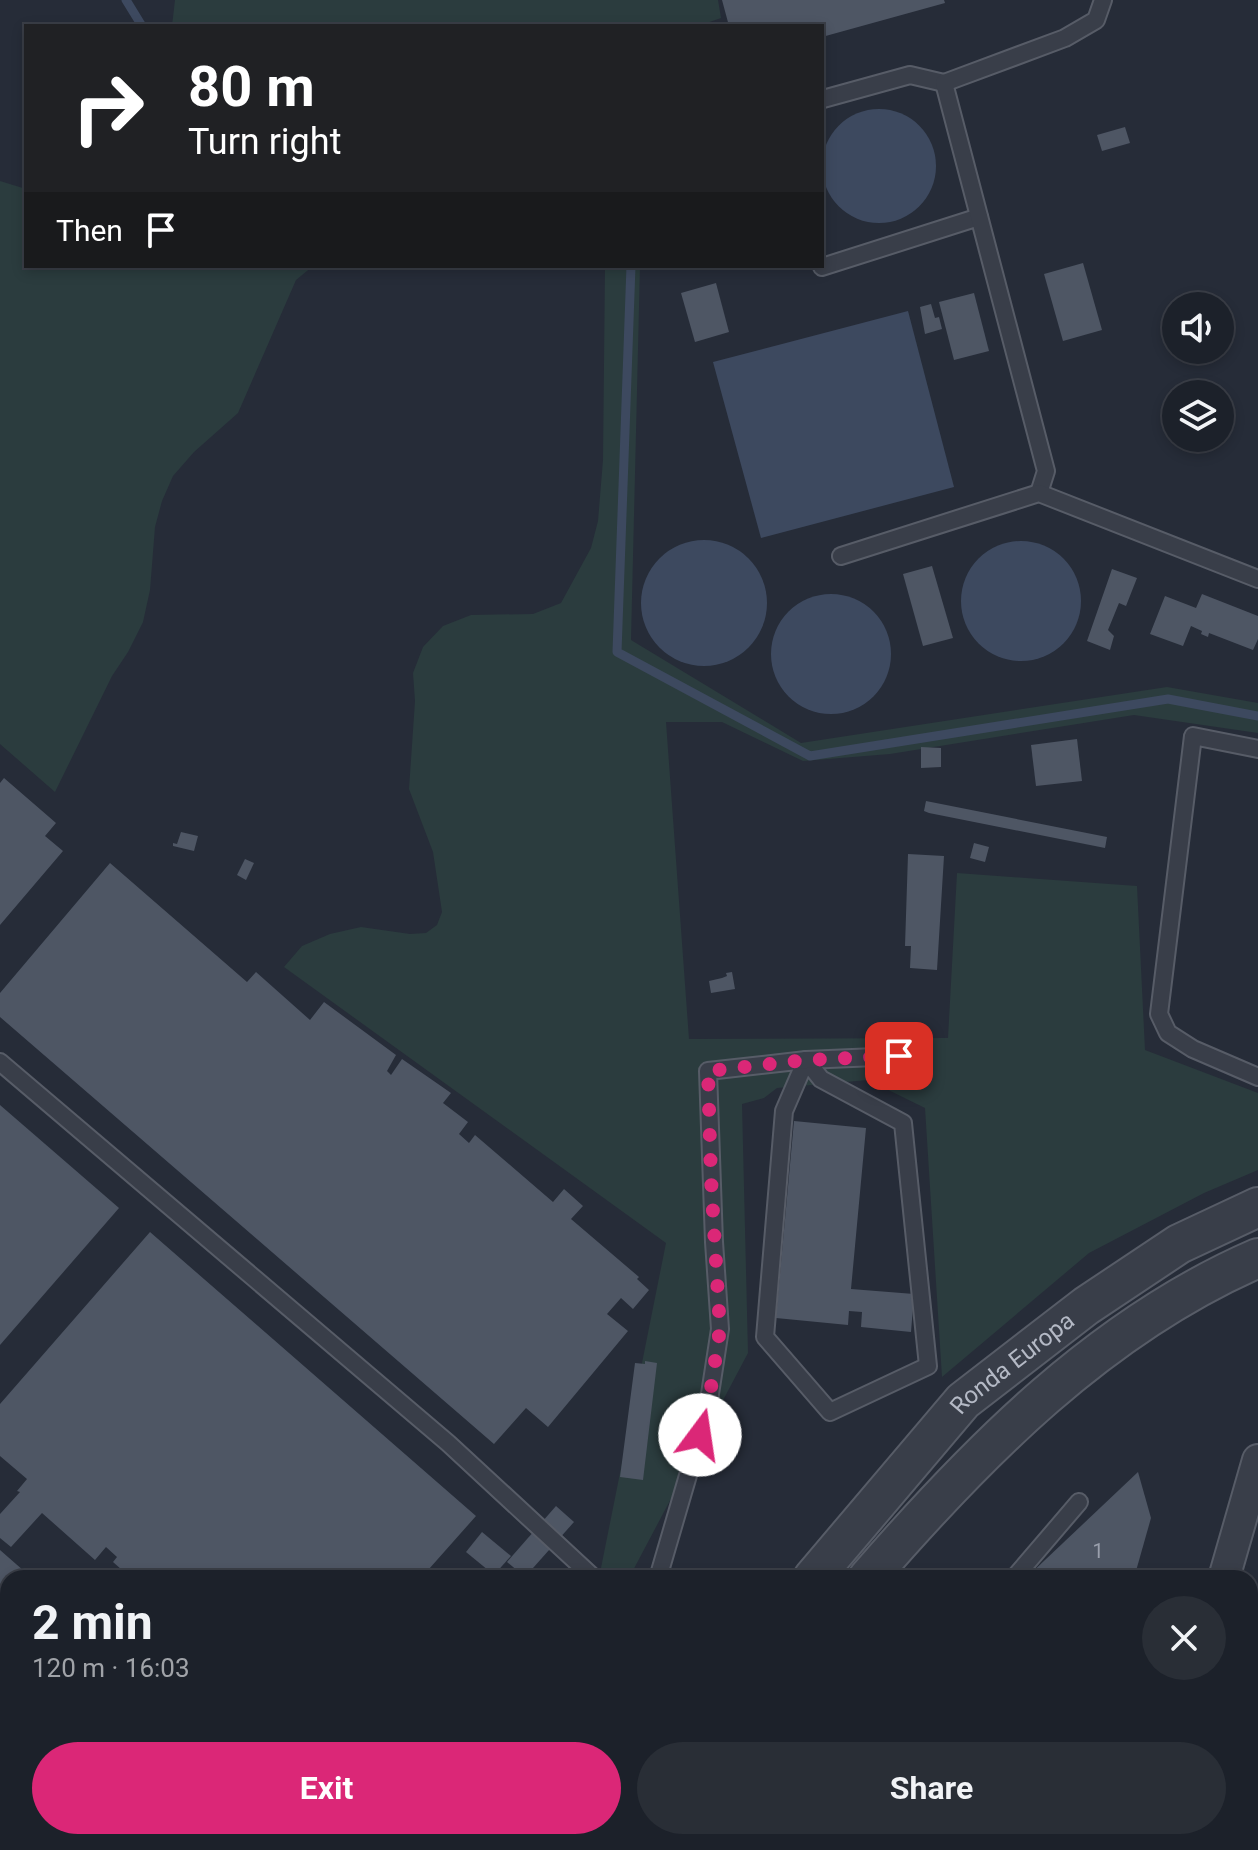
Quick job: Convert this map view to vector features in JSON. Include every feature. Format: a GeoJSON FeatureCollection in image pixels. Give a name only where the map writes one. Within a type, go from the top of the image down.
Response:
{"type":"FeatureCollection","features":[{"type":"Feature","properties":{"kind":"street","name":"Ronda Europa"},"geometry":{"type":"LineString","coordinates":[[820,1570],[963,1401],[1086,1306],[1179,1244],[1258,1207]]}},
{"type":"Feature","properties":{"kind":"street","name":"Ronda Europa"},"geometry":{"type":"LineString","coordinates":[[875,1570],[1029,1408],[1149,1317],[1258,1258]]}},
{"type":"Feature","properties":{"kind":"street"},"geometry":{"type":"LineString","coordinates":[[1226,1570],[1258,1460]]}},
{"type":"Feature","properties":{"kind":"lane"},"geometry":{"type":"LineString","coordinates":[[824,99],[910,75],[944,83],[1065,38],[1096,20],[1103,0]]}},
{"type":"Feature","properties":{"kind":"lane"},"geometry":{"type":"LineString","coordinates":[[944,83],[1046,471],[1039,493]]}},
{"type":"Feature","properties":{"kind":"lane"},"geometry":{"type":"LineString","coordinates":[[824,266],[979,217]]}},
{"type":"Feature","properties":{"kind":"lane"},"geometry":{"type":"LineString","coordinates":[[841,556],[1039,493],[1258,579]]}},
{"type":"Feature","properties":{"kind":"lane"},"geometry":{"type":"LineString","coordinates":[[1258,749],[1193,736],[1159,1014],[1168,1033],[1193,1049],[1258,1077]]}},
{"type":"Feature","properties":{"kind":"lane"},"geometry":{"type":"LineString","coordinates":[[660,1570],[708,1407],[720,1329],[708,1071],[806,1060],[899,1056]]}},
{"type":"Feature","properties":{"kind":"lane"},"geometry":{"type":"LineString","coordinates":[[806,1060],[821,1079],[903,1123],[928,1366],[830,1412],[765,1337],[784,1111],[806,1060]]}},
{"type":"Feature","properties":{"kind":"lane"},"geometry":{"type":"LineString","coordinates":[[0,1062],[448,1443],[585,1570]]}},
{"type":"Feature","properties":{"kind":"lane"},"geometry":{"type":"LineString","coordinates":[[1021,1570],[1079,1502]]}},
{"type":"Feature","properties":{"kind":"shaded area"},"geometry":{"type":"Polygon","coordinates":[[[175,0],[718,0],[721,18],[704,24],[172,24],[175,0]]]}},
{"type":"Feature","properties":{"kind":"shaded area"},"geometry":{"type":"Polygon","coordinates":[[[0,181],[24,188],[24,268],[311,268],[296,280],[238,413],[194,452],[173,476],[155,527],[150,590],[143,622],[112,676],[55,792],[0,744],[0,181]]]}},
{"type":"Feature","properties":{"kind":"shaded area"},"geometry":{"type":"Polygon","coordinates":[[[605,268],[640,268],[631,640],[801,743],[1167,687],[1258,703],[1258,733],[1134,715],[890,754],[803,761],[722,722],[666,722],[689,1039],[948,1038],[957,873],[1137,886],[1145,1050],[1258,1093],[1258,1170],[1204,1193],[1089,1253],[942,1377],[925,1108],[868,1080],[777,1088],[764,1098],[742,1104],[748,1353],[633,1570],[601,1570],[666,1243],[284,967],[302,946],[330,934],[361,927],[410,934],[426,933],[437,925],[442,912],[433,852],[409,789],[415,701],[413,673],[423,647],[443,626],[471,615],[533,614],[561,603],[591,548],[598,521],[603,460],[605,268]]]}},
{"type":"Feature","properties":{"kind":"water"},"geometry":{"type":"Polygon","coordinates":[[[868,110],[890,110],[911,119],[926,134],[935,155],[935,177],[926,198],[911,213],[890,222],[868,222],[847,213],[832,198],[824,181],[824,151],[832,134],[847,119],[868,110]]]}},
{"type":"Feature","properties":{"kind":"water"},"geometry":{"type":"Polygon","coordinates":[[[908,311],[954,487],[761,538],[713,362],[908,311]]]}},
{"type":"Feature","properties":{"kind":"water"},"geometry":{"type":"Polygon","coordinates":[[[704,540],[728,544],[749,558],[763,579],[767,603],[763,627],[749,648],[728,662],[704,666],[680,662],[659,648],[645,627],[641,603],[645,579],[659,558],[680,544],[704,540]]]}},
{"type":"Feature","properties":{"kind":"water"},"geometry":{"type":"Polygon","coordinates":[[[1021,541],[1044,546],[1063,559],[1076,578],[1081,601],[1076,624],[1063,643],[1044,656],[1021,661],[998,656],[979,643],[966,624],[961,601],[966,578],[979,559],[998,546],[1021,541]]]}},
{"type":"Feature","properties":{"kind":"water"},"geometry":{"type":"Polygon","coordinates":[[[831,594],[854,599],[873,612],[886,631],[891,654],[886,677],[873,696],[854,709],[831,714],[808,709],[789,696],[776,677],[771,654],[776,631],[789,612],[808,599],[831,594]]]}},
{"type":"Feature","properties":{"kind":"building"},"geometry":{"type":"Polygon","coordinates":[[[722,0],[944,0],[945,3],[824,36],[824,24],[728,24],[722,0]]]}},
{"type":"Feature","properties":{"kind":"building"},"geometry":{"type":"Polygon","coordinates":[[[1125,127],[1130,143],[1102,151],[1097,135],[1125,127]]]}},
{"type":"Feature","properties":{"kind":"building"},"geometry":{"type":"Polygon","coordinates":[[[1083,263],[1102,330],[1063,341],[1044,274],[1083,263]]]}},
{"type":"Feature","properties":{"kind":"building"},"geometry":{"type":"Polygon","coordinates":[[[716,283],[729,332],[695,342],[681,293],[716,283]]]}},
{"type":"Feature","properties":{"kind":"building"},"geometry":{"type":"Polygon","coordinates":[[[974,293],[989,351],[954,360],[939,302],[974,293]]]}},
{"type":"Feature","properties":{"kind":"building"},"geometry":{"type":"Polygon","coordinates":[[[931,304],[942,329],[925,334],[920,307],[931,304]]]}},
{"type":"Feature","properties":{"kind":"building"},"geometry":{"type":"Polygon","coordinates":[[[932,566],[953,638],[923,646],[903,574],[932,566]]]}},
{"type":"Feature","properties":{"kind":"building"},"geometry":{"type":"Polygon","coordinates":[[[1112,569],[1137,578],[1126,606],[1119,603],[1108,630],[1114,636],[1110,650],[1087,641],[1112,569]]]}},
{"type":"Feature","properties":{"kind":"building"},"geometry":{"type":"Polygon","coordinates":[[[1202,594],[1258,616],[1258,639],[1253,650],[1209,633],[1208,637],[1191,626],[1183,646],[1150,634],[1165,596],[1196,608],[1202,594]]]}},
{"type":"Feature","properties":{"kind":"building"},"geometry":{"type":"Polygon","coordinates":[[[1077,739],[1082,781],[1036,786],[1031,745],[1077,739]]]}},
{"type":"Feature","properties":{"kind":"building"},"geometry":{"type":"Polygon","coordinates":[[[921,747],[941,748],[941,767],[921,768],[921,747]]]}},
{"type":"Feature","properties":{"kind":"building"},"geometry":{"type":"Polygon","coordinates":[[[4,778],[56,823],[45,836],[63,851],[0,925],[0,783],[4,778]]]}},
{"type":"Feature","properties":{"kind":"building"},"geometry":{"type":"Polygon","coordinates":[[[926,801],[1107,837],[1105,848],[929,813],[924,811],[926,801]]]}},
{"type":"Feature","properties":{"kind":"building"},"geometry":{"type":"Polygon","coordinates":[[[181,832],[198,836],[194,851],[173,846],[173,843],[177,844],[181,832]]]}},
{"type":"Feature","properties":{"kind":"building"},"geometry":{"type":"Polygon","coordinates":[[[974,843],[989,847],[985,862],[970,858],[974,843]]]}},
{"type":"Feature","properties":{"kind":"building"},"geometry":{"type":"Polygon","coordinates":[[[908,854],[944,856],[937,970],[910,968],[911,946],[905,946],[908,854]]]}},
{"type":"Feature","properties":{"kind":"building"},"geometry":{"type":"Polygon","coordinates":[[[245,859],[254,863],[246,880],[237,875],[245,859]]]}},
{"type":"Feature","properties":{"kind":"building"},"geometry":{"type":"Polygon","coordinates":[[[110,863],[247,982],[256,972],[310,1020],[324,1002],[396,1055],[387,1071],[391,1075],[402,1059],[451,1093],[443,1103],[468,1122],[459,1134],[469,1143],[475,1135],[553,1202],[564,1189],[583,1206],[571,1219],[639,1277],[637,1279],[649,1290],[633,1309],[621,1298],[607,1314],[628,1331],[548,1427],[526,1408],[494,1444],[0,1017],[0,993],[110,863]]]}},
{"type":"Feature","properties":{"kind":"building"},"geometry":{"type":"Polygon","coordinates":[[[732,972],[735,989],[711,993],[709,981],[732,972]]]}},
{"type":"Feature","properties":{"kind":"building"},"geometry":{"type":"Polygon","coordinates":[[[0,1105],[119,1208],[0,1345],[0,1105]]]}},
{"type":"Feature","properties":{"kind":"building"},"geometry":{"type":"Polygon","coordinates":[[[794,1121],[866,1128],[851,1289],[914,1294],[911,1332],[861,1327],[862,1312],[849,1311],[848,1325],[776,1318],[794,1121]]]}},
{"type":"Feature","properties":{"kind":"building"},"geometry":{"type":"Polygon","coordinates":[[[150,1232],[476,1516],[428,1570],[122,1570],[113,1562],[117,1557],[106,1547],[95,1560],[42,1513],[11,1547],[0,1538],[0,1514],[27,1479],[0,1456],[0,1404],[150,1232]]]}},
{"type":"Feature","properties":{"kind":"building"},"geometry":{"type":"Polygon","coordinates":[[[645,1361],[657,1363],[643,1480],[620,1477],[635,1363],[645,1364],[645,1361]]]}},
{"type":"Feature","properties":{"kind":"building"},"geometry":{"type":"Polygon","coordinates":[[[1138,1472],[1151,1518],[1136,1570],[1034,1570],[1138,1472]]]}},
{"type":"Feature","properties":{"kind":"building"},"geometry":{"type":"Polygon","coordinates":[[[556,1506],[574,1522],[531,1570],[517,1570],[507,1562],[556,1506]]]}},
{"type":"Feature","properties":{"kind":"building"},"geometry":{"type":"Polygon","coordinates":[[[482,1532],[511,1556],[498,1570],[488,1570],[466,1552],[482,1532]]]}},
{"type":"Feature","properties":{"kind":"building"},"geometry":{"type":"Polygon","coordinates":[[[0,1550],[23,1570],[0,1570],[0,1550]]]}},
{"type":"Feature","properties":{"kind":"waterway"},"geometry":{"type":"LineString","coordinates":[[126,0],[141,24]]}},
{"type":"Feature","properties":{"kind":"waterway"},"geometry":{"type":"LineString","coordinates":[[631,268],[617,652],[810,756],[1168,699],[1258,716]]}},
{"type":"Feature","properties":{"kind":"route"},"geometry":{"type":"LineString","coordinates":[[700,1435],[708,1407],[720,1329],[708,1071],[806,1060],[899,1056]]}}]}
